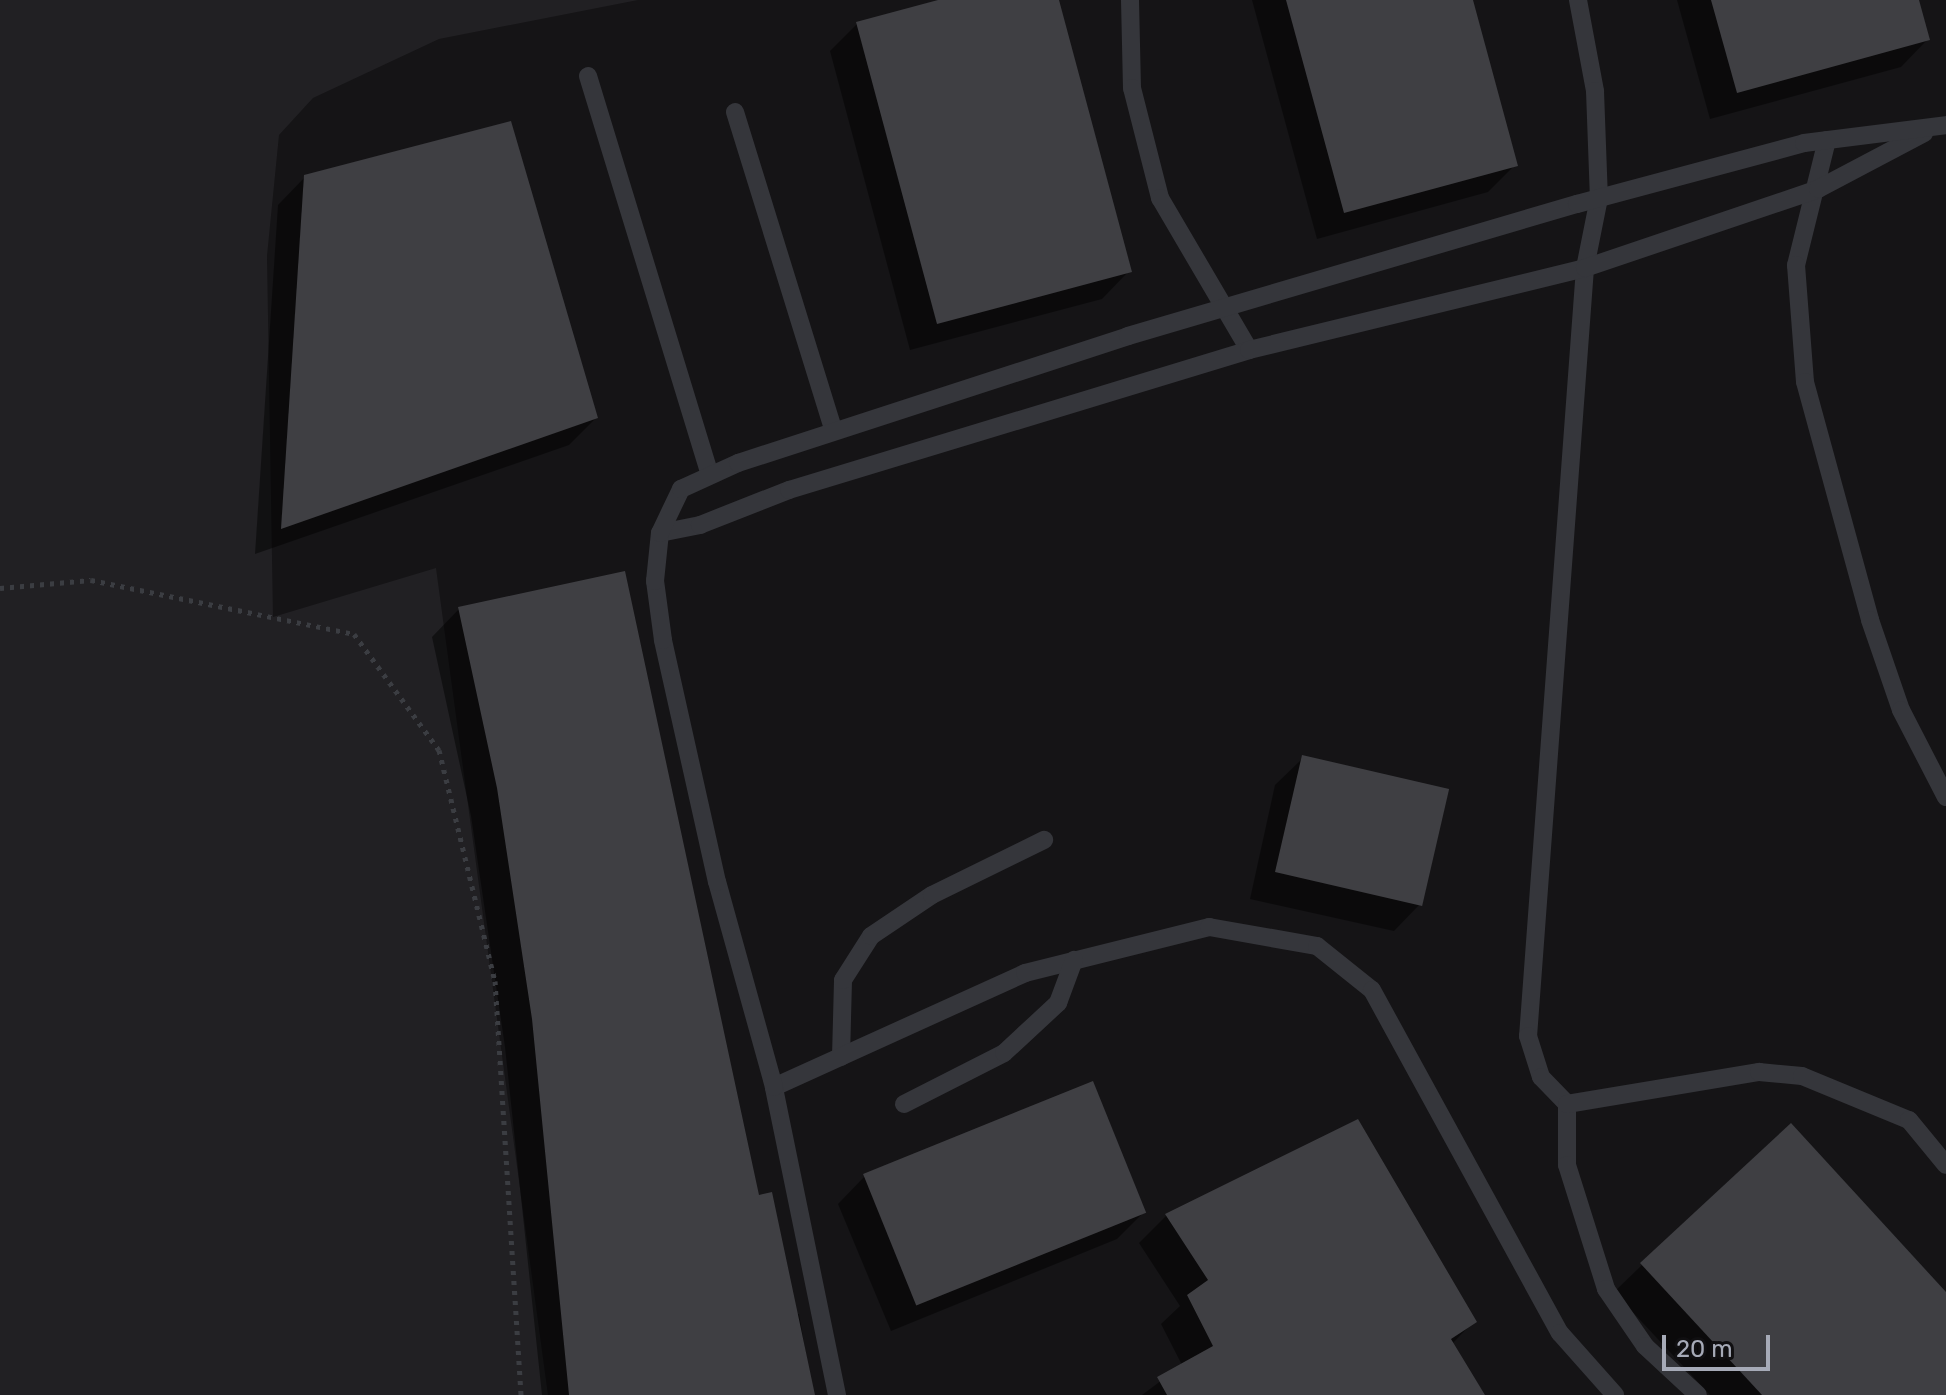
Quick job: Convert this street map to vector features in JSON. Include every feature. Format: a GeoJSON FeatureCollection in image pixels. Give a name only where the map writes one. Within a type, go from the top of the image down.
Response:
{"type":"FeatureCollection","features":[{"type":"Feature","properties":{"kind":"lane"},"geometry":{"type":"LineString","coordinates":[[1130,0],[1132,88],[1160,198],[1221,307],[1249,350]]}},
{"type":"Feature","properties":{"kind":"lane"},"geometry":{"type":"LineString","coordinates":[[1578,0],[1595,91],[1599,198],[1585,268],[1528,1036],[1541,1077],[1567,1104],[1567,1165],[1606,1289],[1645,1346],[1698,1395]]}},
{"type":"Feature","properties":{"kind":"lane"},"geometry":{"type":"LineString","coordinates":[[588,76],[710,475]]}},
{"type":"Feature","properties":{"kind":"lane"},"geometry":{"type":"LineString","coordinates":[[735,112],[834,431]]}},
{"type":"Feature","properties":{"kind":"lane"},"geometry":{"type":"LineString","coordinates":[[660,533],[700,525],[789,490],[1249,350],[1585,268],[1818,189],[1941,126]]}},
{"type":"Feature","properties":{"kind":"lane"},"geometry":{"type":"LineString","coordinates":[[837,1395],[774,1087],[717,882],[663,640],[655,581],[660,533],[681,489],[710,475],[834,431],[1221,307],[1599,198],[1827,140],[1941,126]]}},
{"type":"Feature","properties":{"kind":"lane"},"geometry":{"type":"LineString","coordinates":[[1827,140],[1818,189],[1796,265],[1805,382],[1870,620],[1901,710],[1946,797]]}},
{"type":"Feature","properties":{"kind":"lane"},"geometry":{"type":"LineString","coordinates":[[841,1057],[843,980],[871,936],[932,895],[1044,840]]}},
{"type":"Feature","properties":{"kind":"lane"},"geometry":{"type":"LineString","coordinates":[[774,1087],[1025,973],[1074,960],[1209,927],[1317,946],[1372,990],[1560,1333],[1615,1395]]}},
{"type":"Feature","properties":{"kind":"lane"},"geometry":{"type":"LineString","coordinates":[[904,1104],[1004,1053],[1058,1003],[1074,960]]}},
{"type":"Feature","properties":{"kind":"lane"},"geometry":{"type":"LineString","coordinates":[[1567,1104],[1759,1072],[1802,1076],[1909,1120],[1946,1165]]}},
{"type":"Feature","properties":{"kind":"path"},"geometry":{"type":"LineString","coordinates":[[0,588],[91,580],[354,634],[439,750],[495,981],[521,1395]]}},
{"type":"Feature","properties":{"kind":"shaded area"},"geometry":{"type":"Polygon","coordinates":[[[0,0],[638,0],[439,39],[313,98],[279,135],[267,256],[273,617],[436,568],[548,1395],[0,1395],[0,0]]]}},
{"type":"Feature","properties":{"kind":"building"},"geometry":{"type":"Polygon","coordinates":[[[938,0],[1059,0],[1132,272],[937,324],[856,22],[938,0]]]}},
{"type":"Feature","properties":{"kind":"building"},"geometry":{"type":"Polygon","coordinates":[[[1286,0],[1473,0],[1518,166],[1344,213],[1286,0]]]}},
{"type":"Feature","properties":{"kind":"building"},"geometry":{"type":"Polygon","coordinates":[[[1711,0],[1919,0],[1930,40],[1737,93],[1711,0]]]}},
{"type":"Feature","properties":{"kind":"building"},"geometry":{"type":"Polygon","coordinates":[[[511,121],[598,418],[281,529],[304,175],[511,121]]]}},
{"type":"Feature","properties":{"kind":"building"},"geometry":{"type":"Polygon","coordinates":[[[625,571],[759,1195],[772,1192],[815,1395],[569,1395],[532,1019],[497,788],[458,607],[625,571]]]}},
{"type":"Feature","properties":{"kind":"building"},"geometry":{"type":"Polygon","coordinates":[[[1302,755],[1449,789],[1422,906],[1275,872],[1302,755]]]}},
{"type":"Feature","properties":{"kind":"building"},"geometry":{"type":"Polygon","coordinates":[[[1093,1081],[1146,1213],[916,1306],[863,1174],[1093,1081]]]}},
{"type":"Feature","properties":{"kind":"building"},"geometry":{"type":"Polygon","coordinates":[[[1358,1119],[1477,1322],[1451,1339],[1485,1395],[1167,1395],[1157,1377],[1213,1346],[1187,1295],[1208,1280],[1165,1214],[1358,1119]]]}},
{"type":"Feature","properties":{"kind":"building"},"geometry":{"type":"Polygon","coordinates":[[[1791,1123],[1946,1292],[1946,1395],[1762,1395],[1640,1263],[1791,1123]]]}}]}
